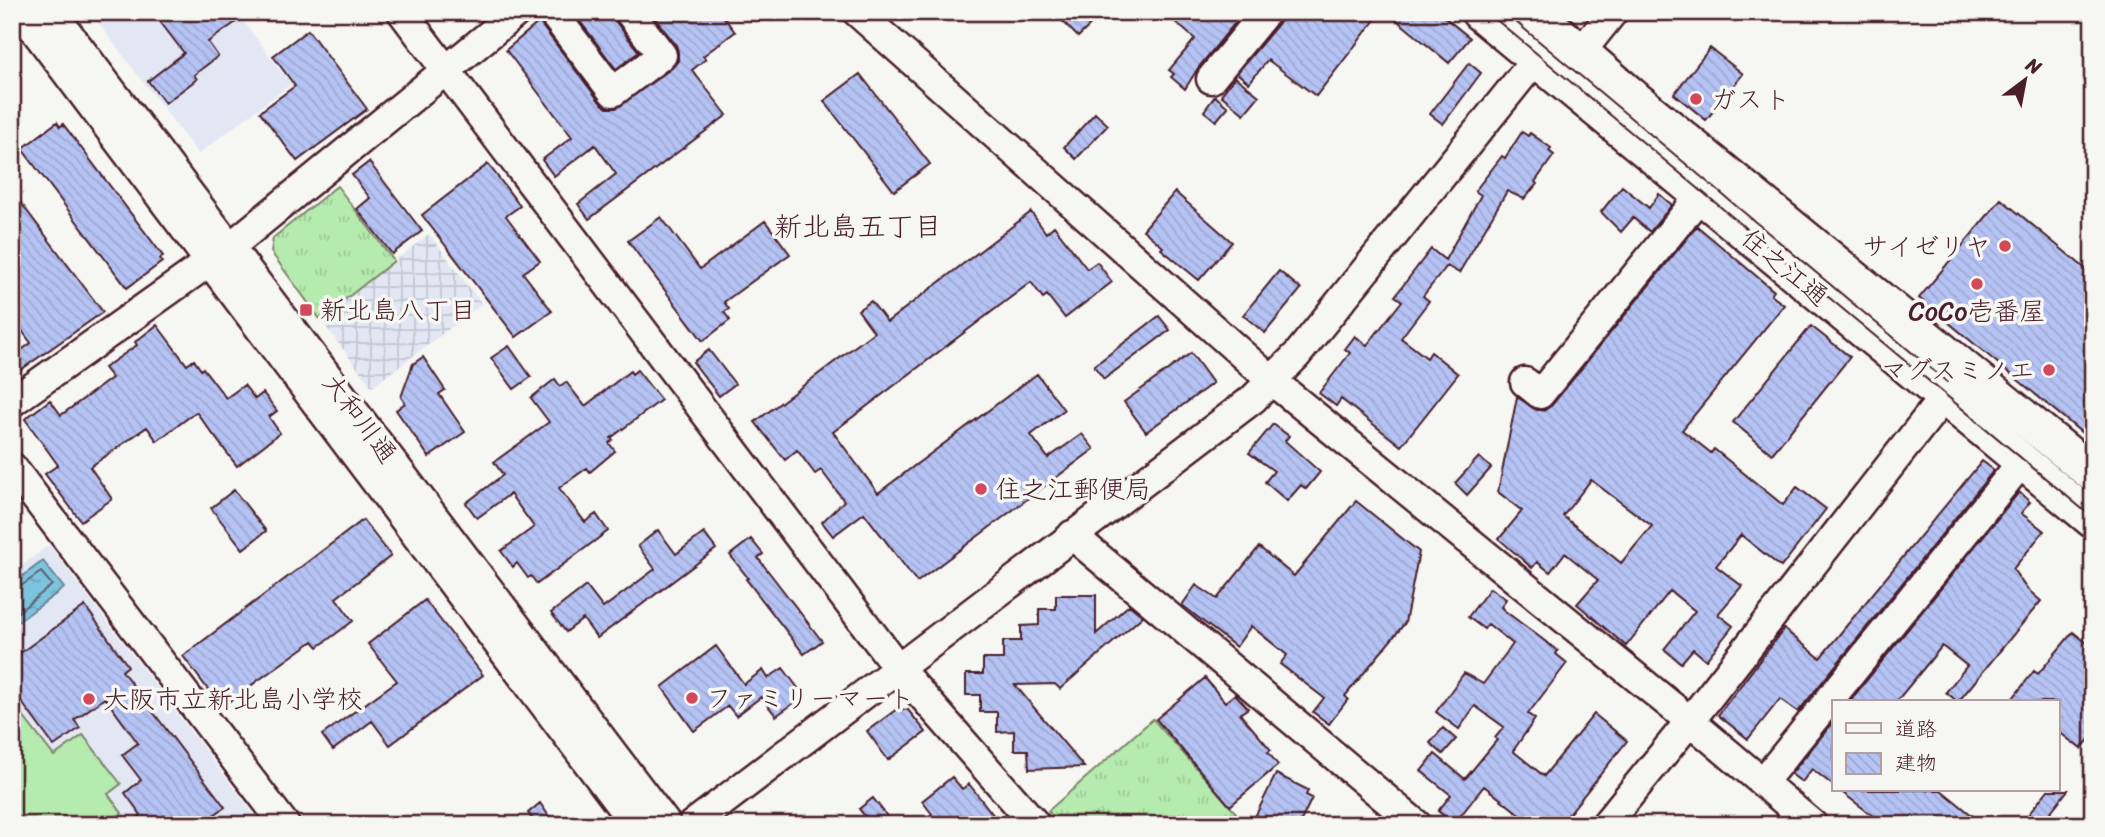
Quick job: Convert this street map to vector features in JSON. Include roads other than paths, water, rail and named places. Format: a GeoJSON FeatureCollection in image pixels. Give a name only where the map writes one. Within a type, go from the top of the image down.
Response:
{"type":"FeatureCollection","features":[{"type":"Feature","properties":{"kind":"main road","name":"住之江通"},"geometry":{"type":"LineString","coordinates":[[1479,12],[2093,520]]}},
{"type":"Feature","properties":{"kind":"main road","name":"住之江通"},"geometry":{"type":"LineString","coordinates":[[1533,12],[1635,99],[2093,474]]}},
{"type":"Feature","properties":{"kind":"street","name":"大和川通"},"geometry":{"type":"LineString","coordinates":[[21,12],[220,255],[667,825]]}},
{"type":"Feature","properties":{"kind":"street","name":"大和川通"},"geometry":{"type":"LineString","coordinates":[[52,12],[220,255],[635,825]]}},
{"type":"Feature","properties":{"kind":"street"},"geometry":{"type":"LineString","coordinates":[[402,12],[898,668],[1036,825]]}},
{"type":"Feature","properties":{"kind":"street"},"geometry":{"type":"LineString","coordinates":[[12,402],[220,255],[517,12]]}},
{"type":"Feature","properties":{"kind":"street"},"geometry":{"type":"LineString","coordinates":[[552,12],[613,92],[662,55],[629,12]]}},
{"type":"Feature","properties":{"kind":"street"},"geometry":{"type":"LineString","coordinates":[[857,12],[1271,380],[1690,721],[1813,825]]}},
{"type":"Feature","properties":{"kind":"street"},"geometry":{"type":"LineString","coordinates":[[1211,79],[1266,12]]}},
{"type":"Feature","properties":{"kind":"street"},"geometry":{"type":"LineString","coordinates":[[1533,12],[1536,59]]}},
{"type":"Feature","properties":{"kind":"street"},"geometry":{"type":"LineString","coordinates":[[692,825],[1253,399],[1297,355],[1536,59],[1581,52],[1613,12]]}},
{"type":"Feature","properties":{"kind":"street"},"geometry":{"type":"LineString","coordinates":[[1525,382],[1540,394],[1700,196]]}},
{"type":"Feature","properties":{"kind":"street"},"geometry":{"type":"LineString","coordinates":[[1605,825],[1943,398]]}},
{"type":"Feature","properties":{"kind":"street"},"geometry":{"type":"LineString","coordinates":[[1763,782],[2021,463]]}},
{"type":"Feature","properties":{"kind":"street"},"geometry":{"type":"LineString","coordinates":[[12,467],[285,825]]}},
{"type":"Feature","properties":{"kind":"street"},"geometry":{"type":"LineString","coordinates":[[1072,535],[1417,825]]}},
{"type":"Feature","properties":{"kind":"water"},"geometry":{"type":"Polygon","coordinates":[[[43,561],[64,588],[12,626],[12,584],[43,561]]]}},
{"type":"Feature","properties":{"kind":"tram line"},"geometry":{"type":"LineString","coordinates":[[1487,12],[2093,518]]}},
{"type":"Feature","properties":{"kind":"tram line"},"geometry":{"type":"LineString","coordinates":[[1504,12],[1947,382]]}},
{"type":"Feature","properties":{"kind":"place","name":"ガスト"},"geometry":{"type":"Point","coordinates":[1696,99]}},
{"type":"Feature","properties":{"kind":"place","name":"サイゼリヤ"},"geometry":{"type":"Point","coordinates":[2005,246]}},
{"type":"Feature","properties":{"kind":"place","name":"CoCo壱番屋"},"geometry":{"type":"Point","coordinates":[1977,284]}},
{"type":"Feature","properties":{"kind":"place","name":"新北島八丁目"},"geometry":{"type":"Point","coordinates":[306,310]}},
{"type":"Feature","properties":{"kind":"place","name":"マグスミノエ"},"geometry":{"type":"Point","coordinates":[2049,370]}},
{"type":"Feature","properties":{"kind":"place","name":"住之江郵便局"},"geometry":{"type":"Point","coordinates":[981,489]}},
{"type":"Feature","properties":{"kind":"place","name":"ファミリーマート"},"geometry":{"type":"Point","coordinates":[692,698]}},
{"type":"Feature","properties":{"kind":"place","name":"大阪市立新北島小学校"},"geometry":{"type":"Point","coordinates":[89,699]}},
{"type":"Feature","properties":{"kind":"district","name":"新北島五丁目"},"geometry":{"type":"Point","coordinates":[858,226]}}]}
